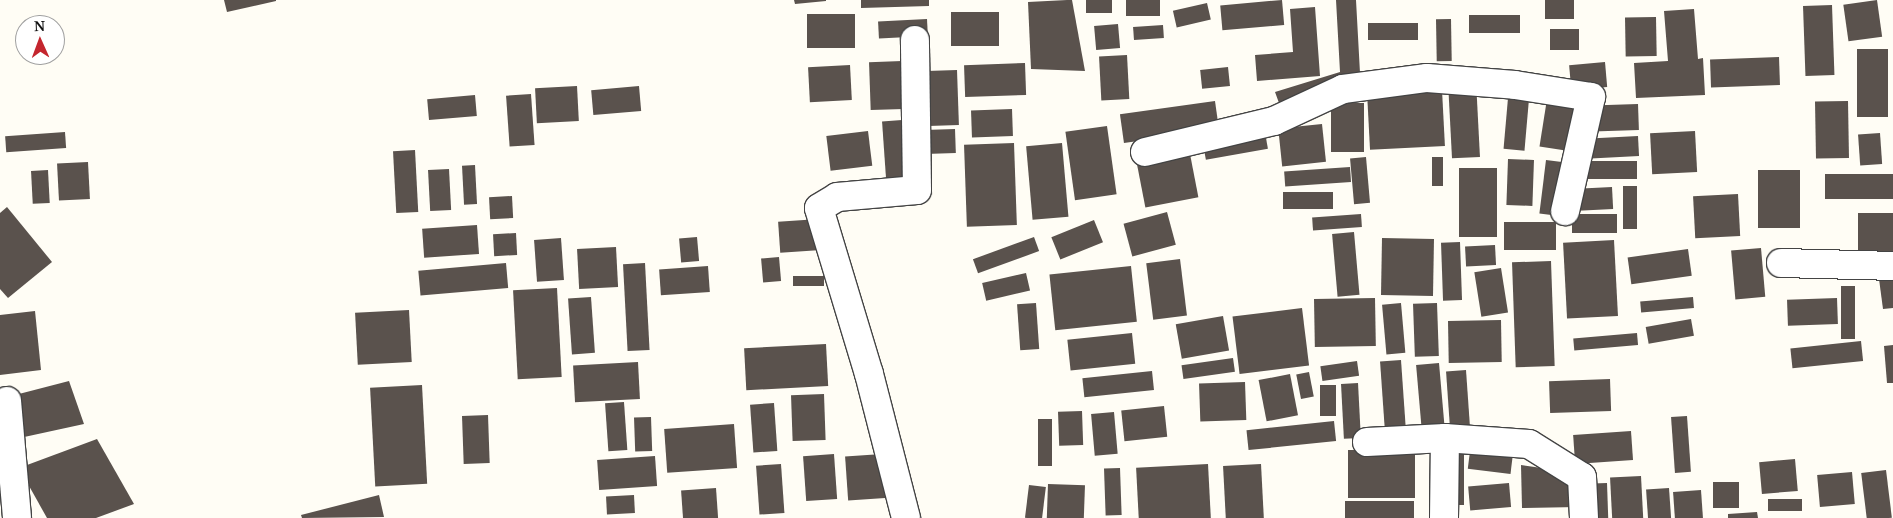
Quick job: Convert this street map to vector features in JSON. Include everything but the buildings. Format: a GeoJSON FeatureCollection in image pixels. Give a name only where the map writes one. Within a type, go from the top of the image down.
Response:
{"type":"FeatureCollection","features":[{"type":"Feature","properties":{"kind":"street"},"geometry":{"type":"LineString","coordinates":[[906,518],[869,374],[819,208],[837,197],[917,190],[915,40]]}},
{"type":"Feature","properties":{"kind":"street"},"geometry":{"type":"LineString","coordinates":[[1146,152],[1274,121],[1343,89],[1427,78],[1515,85],[1591,97],[1565,211]]}},
{"type":"Feature","properties":{"kind":"street"},"geometry":{"type":"LineString","coordinates":[[1780,263],[1893,266]]}},
{"type":"Feature","properties":{"kind":"street"},"geometry":{"type":"LineString","coordinates":[[7,401],[17,518]]}},
{"type":"Feature","properties":{"kind":"street"},"geometry":{"type":"LineString","coordinates":[[1444,518],[1445,438]]}},
{"type":"Feature","properties":{"kind":"street"},"geometry":{"type":"LineString","coordinates":[[1367,442],[1445,438],[1530,444],[1582,477],[1584,518]]}}]}
